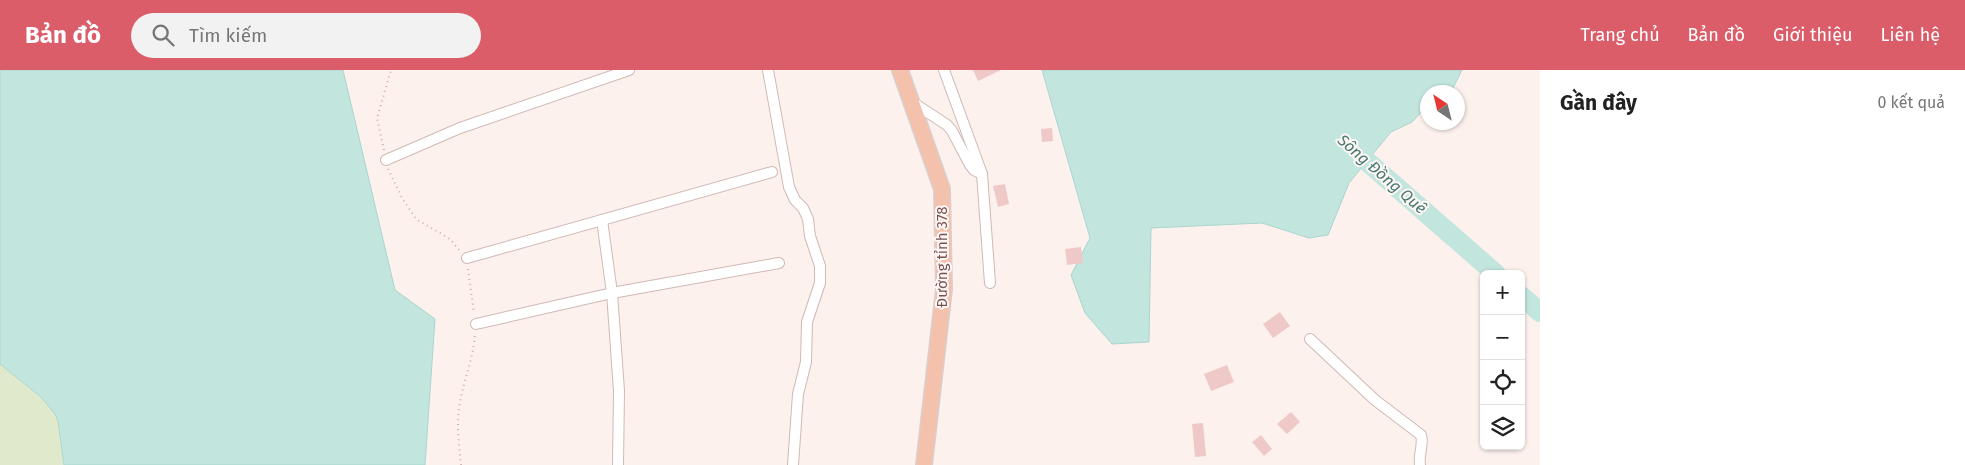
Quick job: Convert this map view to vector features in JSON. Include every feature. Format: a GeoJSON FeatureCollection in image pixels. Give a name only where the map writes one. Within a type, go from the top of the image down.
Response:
{"type":"FeatureCollection","features":[{"type":"Feature","properties":{"kind":"main road","name":"Đường tỉnh 378"},"geometry":{"type":"LineString","coordinates":[[900,70],[942,189],[944,289],[925,458]]}},
{"type":"Feature","properties":{"kind":"street"},"geometry":{"type":"LineString","coordinates":[[386,160],[460,128],[629,70]]}},
{"type":"Feature","properties":{"kind":"street"},"geometry":{"type":"LineString","coordinates":[[768,70],[789,187],[808,219],[810,236],[820,266],[820,283],[807,322],[806,362],[798,394],[793,465]]}},
{"type":"Feature","properties":{"kind":"street"},"geometry":{"type":"LineString","coordinates":[[944,70],[982,174],[990,283]]}},
{"type":"Feature","properties":{"kind":"street"},"geometry":{"type":"LineString","coordinates":[[910,101],[947,125],[970,165],[974,170],[982,174]]}},
{"type":"Feature","properties":{"kind":"street"},"geometry":{"type":"LineString","coordinates":[[466,258],[772,172]]}},
{"type":"Feature","properties":{"kind":"street"},"geometry":{"type":"LineString","coordinates":[[602,220],[612,293],[619,391],[618,465]]}},
{"type":"Feature","properties":{"kind":"street"},"geometry":{"type":"LineString","coordinates":[[476,324],[612,293],[779,263]]}},
{"type":"Feature","properties":{"kind":"street"},"geometry":{"type":"LineString","coordinates":[[1310,339],[1375,400],[1421,435],[1423,441],[1419,460],[1420,465]]}},
{"type":"Feature","properties":{"kind":"path"},"geometry":{"type":"LineString","coordinates":[[391,70],[378,118],[379,131],[389,170],[402,198],[416,219],[450,239],[466,258],[476,324],[475,346],[460,403],[459,441],[461,465]]}},
{"type":"Feature","properties":{"kind":"green space"},"geometry":{"type":"Polygon","coordinates":[[[0,364],[41,397],[55,414],[58,421],[64,465],[0,465],[0,364]]]}},
{"type":"Feature","properties":{"kind":"water"},"geometry":{"type":"Polygon","coordinates":[[[0,70],[343,70],[395,290],[435,319],[425,465],[64,465],[58,421],[55,414],[41,397],[0,364],[0,70]]]}},
{"type":"Feature","properties":{"kind":"water"},"geometry":{"type":"Polygon","coordinates":[[[1042,70],[1462,70],[1454,85],[1420,85],[1420,113],[1412,122],[1391,132],[1349,183],[1328,235],[1309,238],[1262,223],[1151,228],[1149,342],[1112,344],[1085,313],[1071,275],[1090,238],[1042,70]]]}},
{"type":"Feature","properties":{"kind":"building"},"geometry":{"type":"Polygon","coordinates":[[[973,70],[1001,70],[978,81],[973,70]]]}},
{"type":"Feature","properties":{"kind":"building"},"geometry":{"type":"Polygon","coordinates":[[[1052,128],[1053,141],[1042,142],[1041,129],[1052,128]]]}},
{"type":"Feature","properties":{"kind":"building"},"geometry":{"type":"Polygon","coordinates":[[[1005,184],[1009,204],[998,207],[993,186],[1005,184]]]}},
{"type":"Feature","properties":{"kind":"building"},"geometry":{"type":"Polygon","coordinates":[[[1081,247],[1083,263],[1067,265],[1065,249],[1081,247]]]}},
{"type":"Feature","properties":{"kind":"building"},"geometry":{"type":"Polygon","coordinates":[[[1280,312],[1290,326],[1273,338],[1263,324],[1280,312]]]}},
{"type":"Feature","properties":{"kind":"building"},"geometry":{"type":"Polygon","coordinates":[[[1227,365],[1234,382],[1211,391],[1204,374],[1227,365]]]}},
{"type":"Feature","properties":{"kind":"building"},"geometry":{"type":"Polygon","coordinates":[[[1291,412],[1300,422],[1287,434],[1277,424],[1291,412]]]}},
{"type":"Feature","properties":{"kind":"building"},"geometry":{"type":"Polygon","coordinates":[[[1203,423],[1206,456],[1195,457],[1192,424],[1203,423]]]}},
{"type":"Feature","properties":{"kind":"building"},"geometry":{"type":"Polygon","coordinates":[[[1261,435],[1272,449],[1264,456],[1252,442],[1261,435]]]}},
{"type":"Feature","properties":{"kind":"waterway","name":"Sông Đồng Quê"},"geometry":{"type":"LineString","coordinates":[[1346,143],[1491,270]]}},
{"type":"Feature","properties":{"kind":"waterway","name":"Sông Đồng Quê"},"geometry":{"type":"LineString","coordinates":[[1525,299],[1540,312]]}}]}
